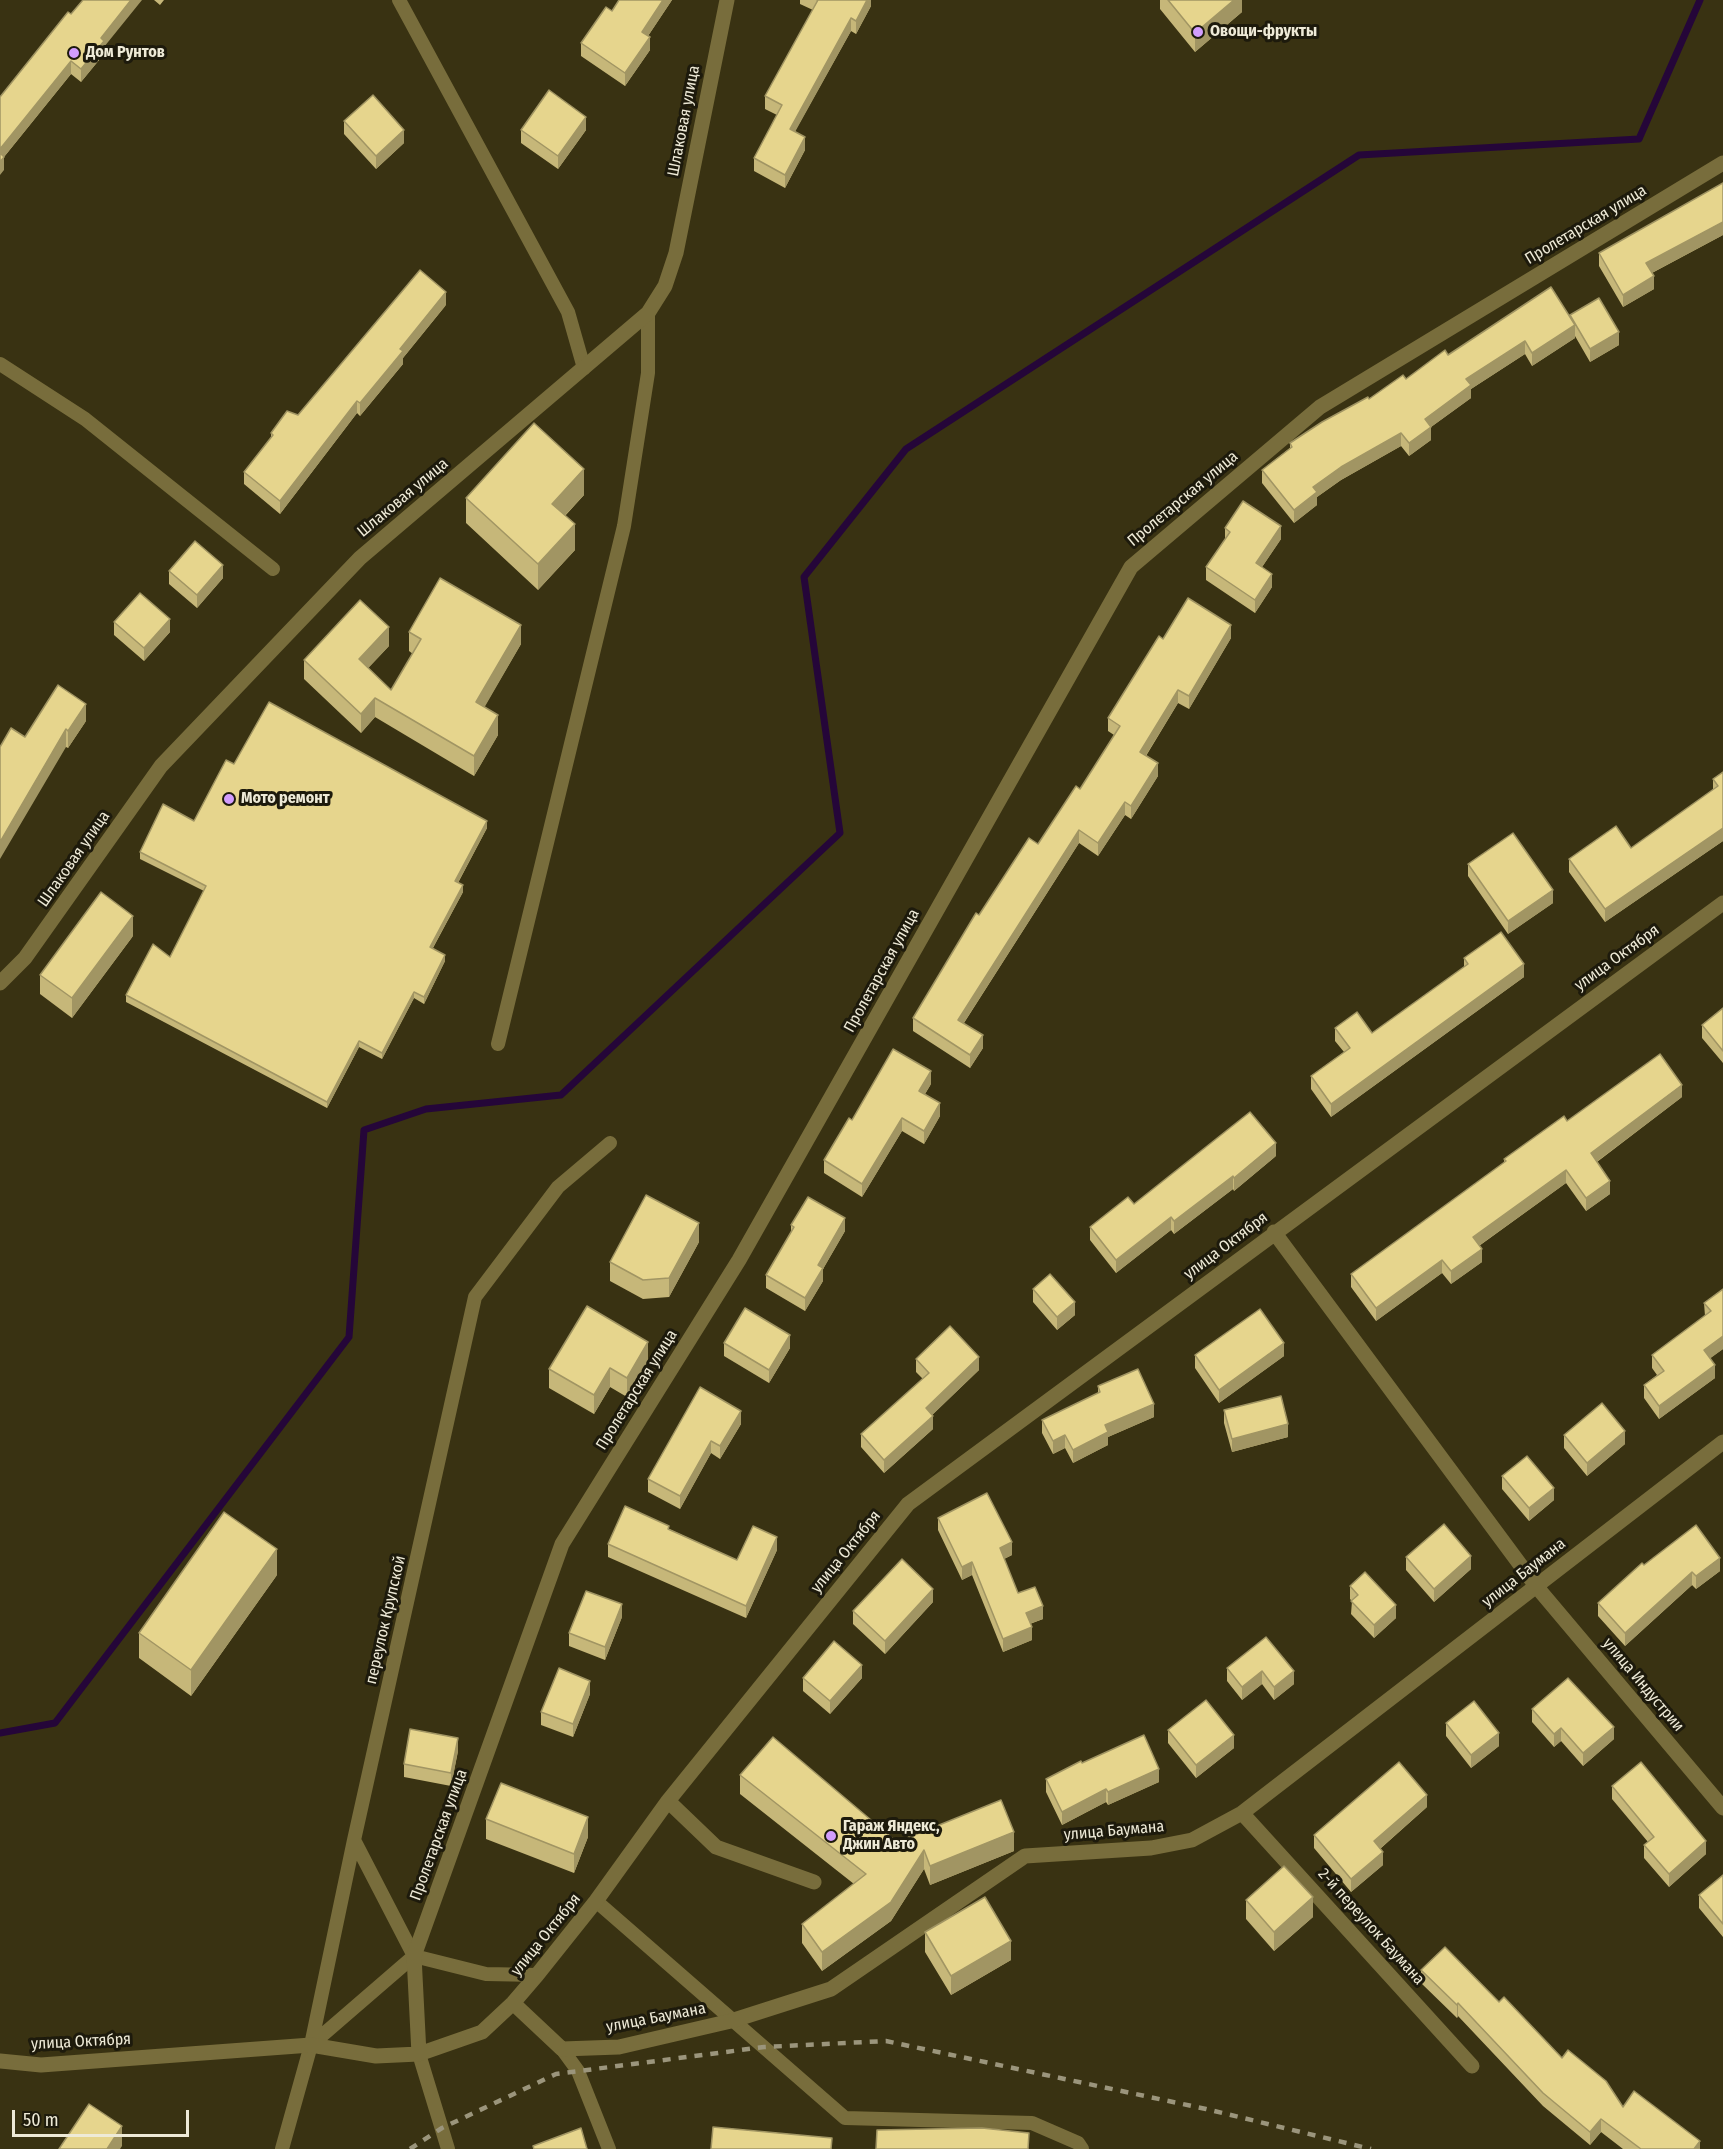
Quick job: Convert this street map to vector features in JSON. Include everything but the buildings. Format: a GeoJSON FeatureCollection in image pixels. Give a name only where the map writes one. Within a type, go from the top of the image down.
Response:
{"type":"FeatureCollection","features":[{"type":"Feature","properties":{"kind":"street","name":"Шлаковая улица"},"geometry":{"type":"LineString","coordinates":[[0,983],[25,958],[169,757],[360,558],[648,313],[665,286],[676,254],[727,0]]}},
{"type":"Feature","properties":{"kind":"street","name":"Пролетарская улица"},"geometry":{"type":"LineString","coordinates":[[419,2054],[414,1956],[562,1544],[739,1260],[1131,567],[1320,407],[1723,163]]}},
{"type":"Feature","properties":{"kind":"street","name":"улица Октября"},"geometry":{"type":"LineString","coordinates":[[0,2061],[41,2065],[311,2045],[376,2056],[419,2054],[483,2032],[513,2003],[537,1975],[596,1901],[668,1801],[908,1504],[1723,903]]}},
{"type":"Feature","properties":{"kind":"street","name":"улица Индустрии"},"geometry":{"type":"LineString","coordinates":[[1274,1232],[1536,1586],[1723,1808]]}},
{"type":"Feature","properties":{"kind":"street","name":"улица Баумана"},"geometry":{"type":"LineString","coordinates":[[562,2049],[620,2047],[731,2021],[831,1989],[1025,1856],[1150,1848],[1192,1840],[1242,1813],[1723,1442]]}},
{"type":"Feature","properties":{"kind":"street"},"geometry":{"type":"LineString","coordinates":[[668,1801],[716,1847],[813,1882]]}},
{"type":"Feature","properties":{"kind":"street","name":"2-й переулок Баумана"},"geometry":{"type":"LineString","coordinates":[[1242,1813],[1473,2066]]}},
{"type":"Feature","properties":{"kind":"street"},"geometry":{"type":"LineString","coordinates":[[513,2003],[562,2049]]}},
{"type":"Feature","properties":{"kind":"lane"},"geometry":{"type":"LineString","coordinates":[[399,0],[568,312],[584,368]]}},
{"type":"Feature","properties":{"kind":"lane"},"geometry":{"type":"LineString","coordinates":[[498,1044],[624,526],[648,373],[648,313]]}},
{"type":"Feature","properties":{"kind":"lane"},"geometry":{"type":"LineString","coordinates":[[0,364],[85,419],[273,569]]}},
{"type":"Feature","properties":{"kind":"lane","name":"переулок Крупской"},"geometry":{"type":"LineString","coordinates":[[282,2149],[311,2045],[354,1840],[475,1297],[558,1187],[609,1143]]}},
{"type":"Feature","properties":{"kind":"lane"},"geometry":{"type":"LineString","coordinates":[[354,1840],[414,1956],[486,1974],[537,1975]]}},
{"type":"Feature","properties":{"kind":"lane"},"geometry":{"type":"LineString","coordinates":[[596,1901],[844,2118],[1032,2123],[1078,2143],[1082,2149]]}},
{"type":"Feature","properties":{"kind":"lane"},"geometry":{"type":"LineString","coordinates":[[311,2045],[414,1956]]}},
{"type":"Feature","properties":{"kind":"lane"},"geometry":{"type":"LineString","coordinates":[[562,2049],[578,2071],[609,2149]]}},
{"type":"Feature","properties":{"kind":"lane"},"geometry":{"type":"LineString","coordinates":[[419,2054],[448,2149]]}},
{"type":"Feature","properties":{"kind":"waterway"},"geometry":{"type":"LineString","coordinates":[[0,1733],[55,1723],[349,1337],[364,1130],[426,1109],[561,1095],[840,833],[804,577],[906,449],[1359,155],[1639,139],[1700,0]]}},
{"type":"Feature","properties":{"kind":"railway"},"geometry":{"type":"LineString","coordinates":[[410,2149],[442,2128],[556,2074],[764,2047],[886,2041],[1206,2109],[1371,2149]]}},
{"type":"Feature","properties":{"kind":"place","name":"Овощи-фрукты"},"geometry":{"type":"Point","coordinates":[1198,32]}},
{"type":"Feature","properties":{"kind":"place","name":"Дом Рунтов"},"geometry":{"type":"Point","coordinates":[74,53]}},
{"type":"Feature","properties":{"kind":"place","name":"Мото ремонт"},"geometry":{"type":"Point","coordinates":[229,799]}},
{"type":"Feature","properties":{"kind":"place","name":"Гараж Яндекс, Джин Авто"},"geometry":{"type":"Point","coordinates":[831,1836]}}]}
